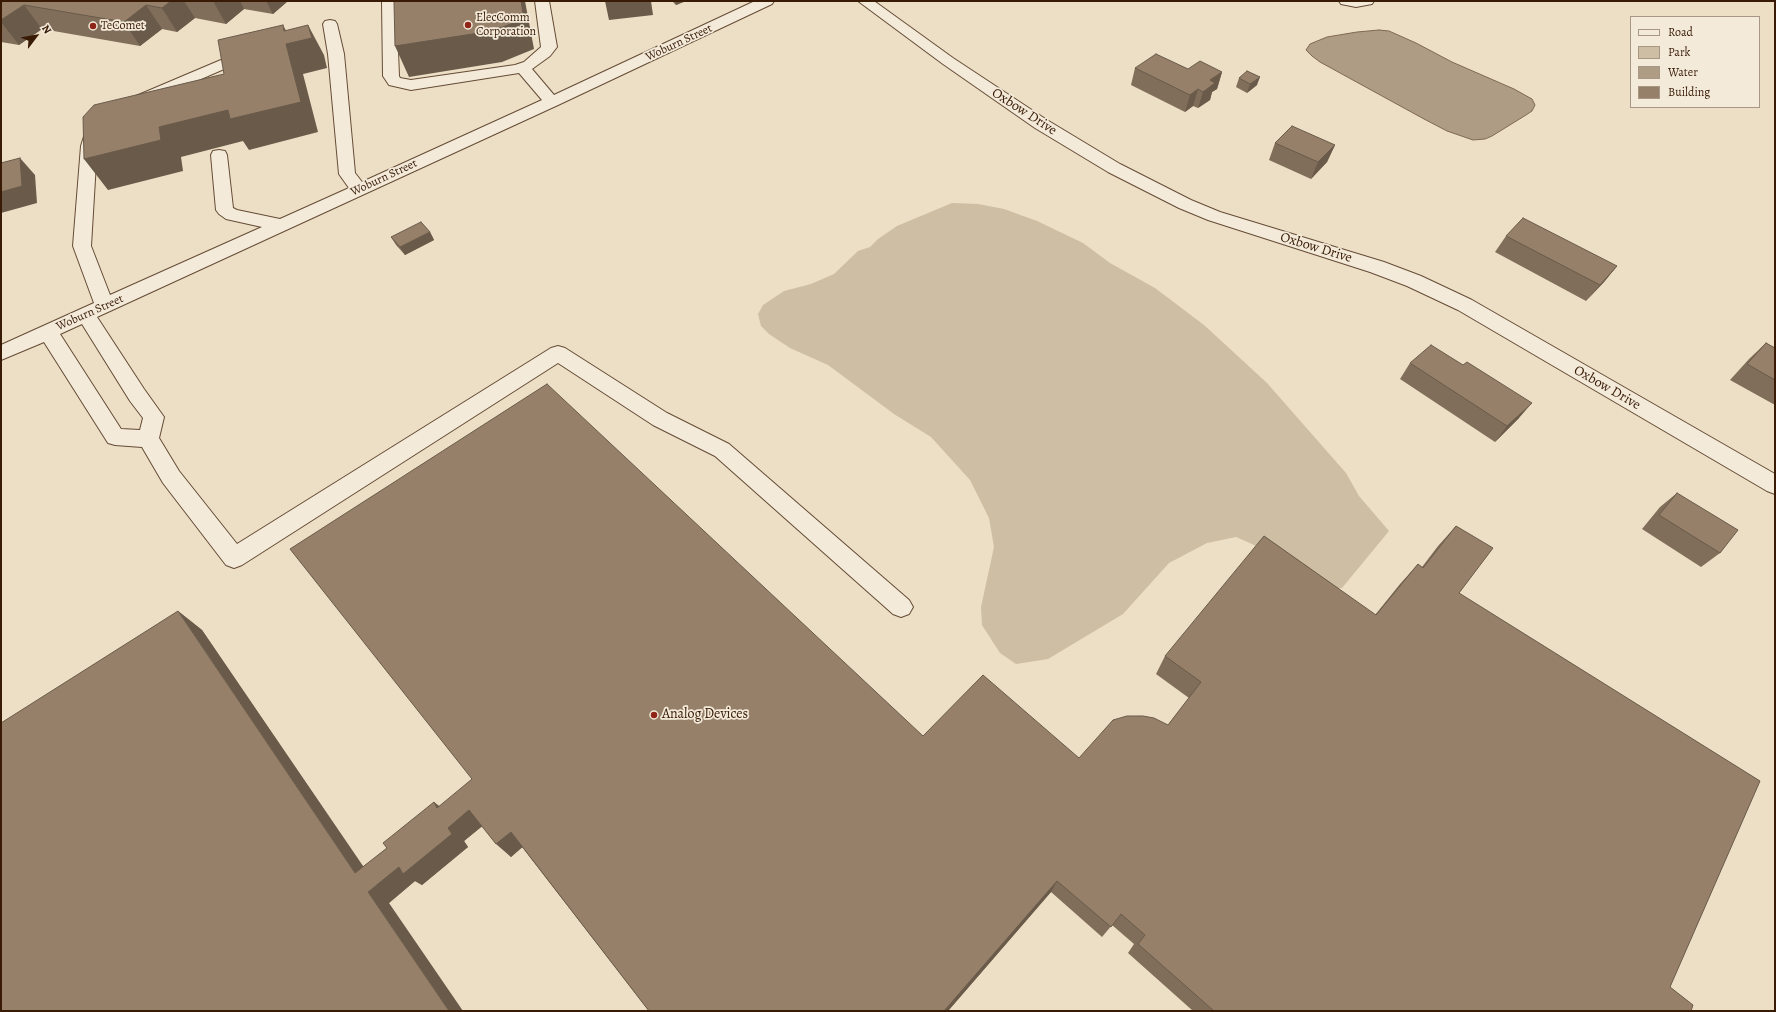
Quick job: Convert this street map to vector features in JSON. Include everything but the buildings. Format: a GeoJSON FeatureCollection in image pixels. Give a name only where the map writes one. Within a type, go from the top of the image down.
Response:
{"type":"FeatureCollection","features":[{"type":"Feature","properties":{"kind":"street"},"geometry":{"type":"LineString","coordinates":[[389,1],[390,76],[395,82],[411,85],[420,85],[524,68],[534,62],[545,53],[549,47],[542,1]]}},
{"type":"Feature","properties":{"kind":"street","name":"Woburn Street"},"geometry":{"type":"LineString","coordinates":[[1,353],[552,102],[767,1]]}},
{"type":"Feature","properties":{"kind":"street","name":"Oxbow Drive"},"geometry":{"type":"LineString","coordinates":[[865,1],[948,61],[1040,124],[1120,171],[1185,204],[1214,216],[1377,267],[1414,281],[1460,303],[1775,485]]}},
{"type":"Feature","properties":{"kind":"street"},"geometry":{"type":"LineString","coordinates":[[1346,1],[1356,3],[1367,1]]}},
{"type":"Feature","properties":{"kind":"street"},"geometry":{"type":"LineString","coordinates":[[330,24],[336,54],[348,174],[359,189]]}},
{"type":"Feature","properties":{"kind":"street"},"geometry":{"type":"LineString","coordinates":[[126,106],[233,60],[260,51]]}},
{"type":"Feature","properties":{"kind":"street"},"geometry":{"type":"LineString","coordinates":[[524,68],[552,102]]}},
{"type":"Feature","properties":{"kind":"street"},"geometry":{"type":"LineString","coordinates":[[102,122],[92,136],[88,146],[82,246],[105,306]]}},
{"type":"Feature","properties":{"kind":"street"},"geometry":{"type":"LineString","coordinates":[[219,155],[225,210],[232,215],[281,225]]}},
{"type":"Feature","properties":{"kind":"street"},"geometry":{"type":"LineString","coordinates":[[85,314],[137,395],[154,418],[148,439],[171,477],[234,558],[558,353],[660,419],[722,450],[901,607]]}},
{"type":"Feature","properties":{"kind":"street"},"geometry":{"type":"LineString","coordinates":[[48,332],[115,437],[148,439]]}},
{"type":"Feature","properties":{"kind":"green space"},"geometry":{"type":"Polygon","coordinates":[[[952,203],[978,204],[1004,209],[1037,221],[1083,243],[1110,263],[1155,288],[1204,325],[1267,383],[1346,473],[1359,496],[1389,531],[1342,588],[1326,590],[1282,561],[1236,537],[1207,543],[1169,563],[1123,614],[1048,659],[1016,664],[1000,653],[982,625],[981,607],[994,547],[989,518],[970,480],[931,437],[894,414],[828,365],[790,348],[769,334],[761,326],[758,314],[763,305],[784,291],[811,284],[834,274],[858,251],[870,247],[878,239],[897,226],[952,203]]]}},
{"type":"Feature","properties":{"kind":"water"},"geometry":{"type":"Polygon","coordinates":[[[1379,30],[1389,31],[1452,62],[1514,89],[1532,99],[1535,105],[1532,111],[1492,136],[1485,139],[1473,140],[1447,131],[1424,119],[1320,62],[1306,50],[1310,44],[1327,37],[1379,30]]]}},
{"type":"Feature","properties":{"kind":"place","name":"ElecComm Corporation"},"geometry":{"type":"Point","coordinates":[468,25]}},
{"type":"Feature","properties":{"kind":"place","name":"TeComet"},"geometry":{"type":"Point","coordinates":[93,26]}},
{"type":"Feature","properties":{"kind":"place","name":"Analog Devices"},"geometry":{"type":"Point","coordinates":[654,715]}}]}
